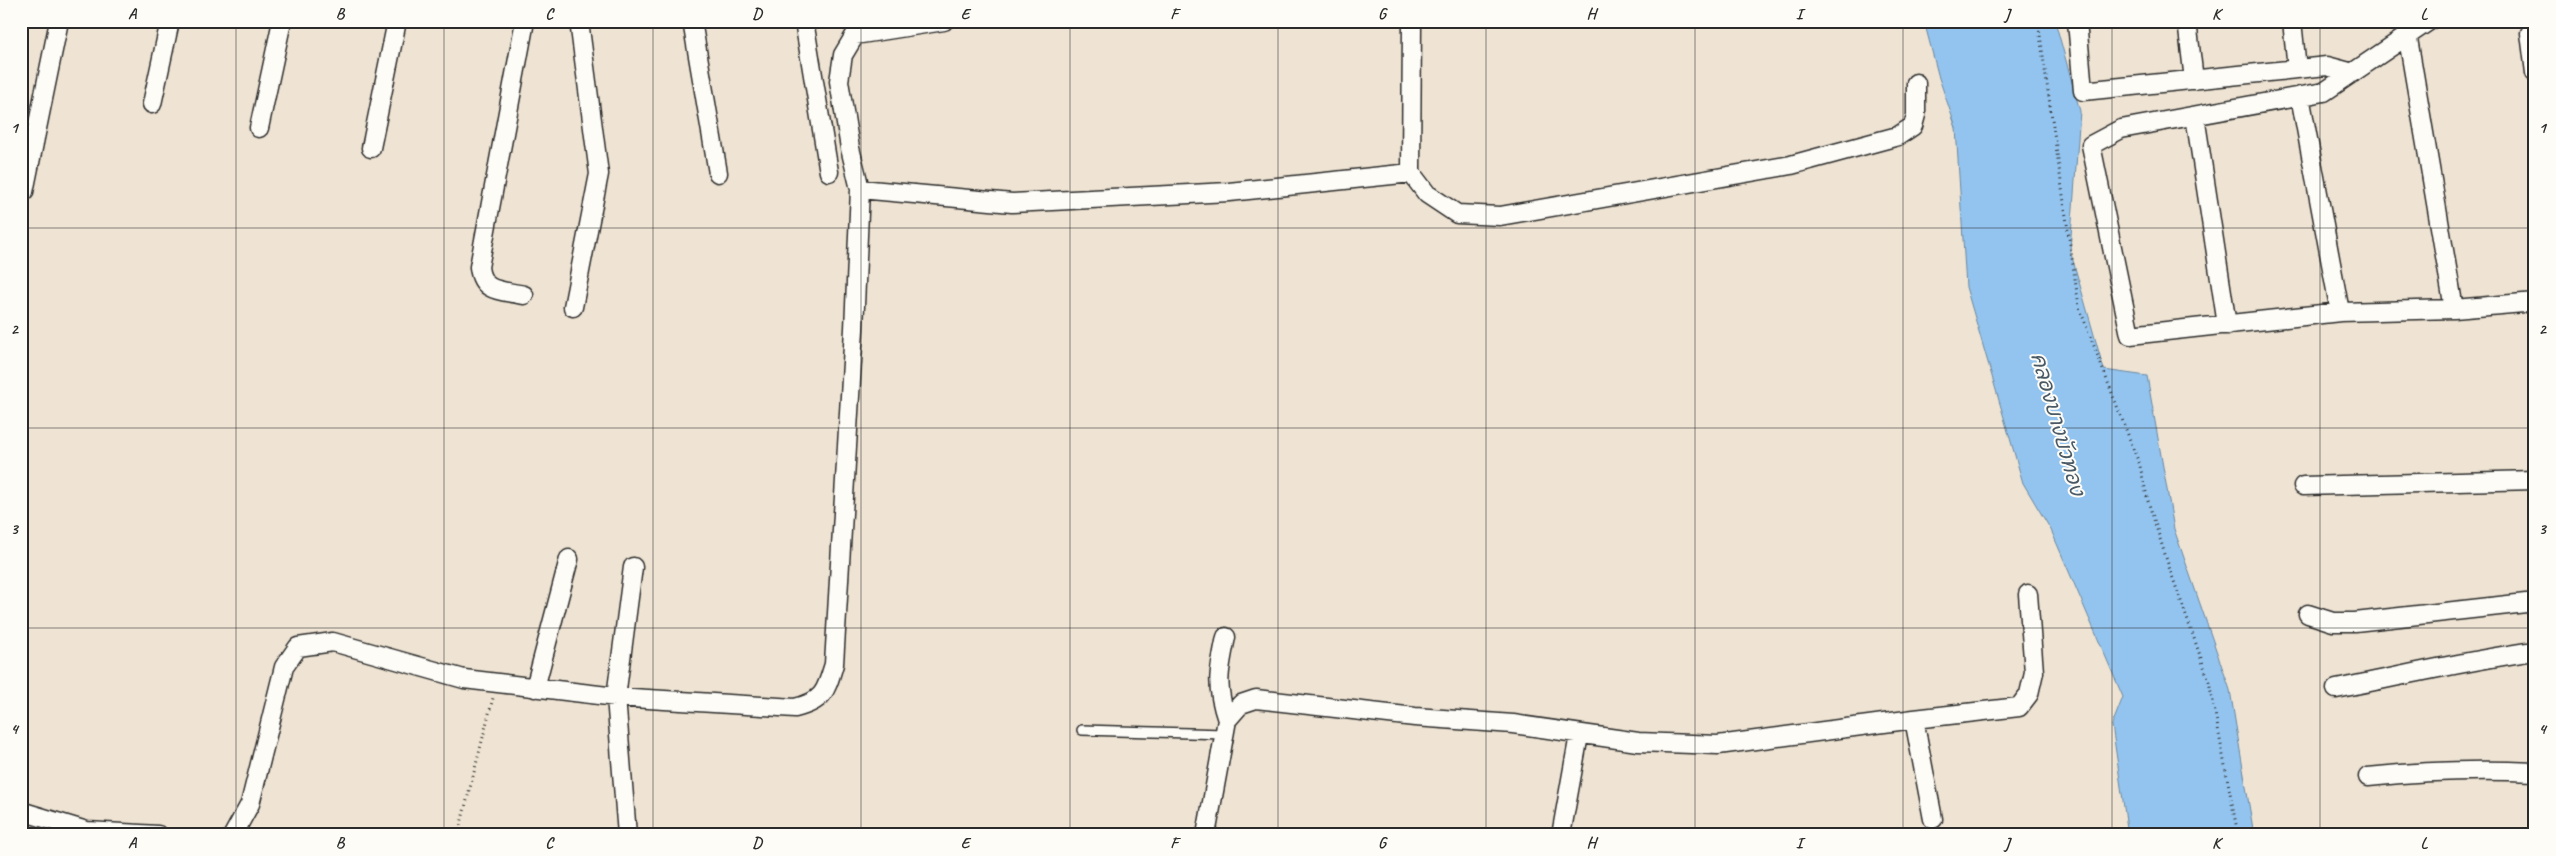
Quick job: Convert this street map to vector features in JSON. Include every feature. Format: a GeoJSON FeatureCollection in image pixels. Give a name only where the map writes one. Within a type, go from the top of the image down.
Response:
{"type":"FeatureCollection","features":[{"type":"Feature","properties":{"kind":"street"},"geometry":{"type":"LineString","coordinates":[[24,192],[60,21]]}},
{"type":"Feature","properties":{"kind":"street"},"geometry":{"type":"LineString","coordinates":[[152,104],[170,21]]}},
{"type":"Feature","properties":{"kind":"street"},"geometry":{"type":"LineString","coordinates":[[259,128],[282,21]]}},
{"type":"Feature","properties":{"kind":"street"},"geometry":{"type":"LineString","coordinates":[[371,148],[397,21]]}},
{"type":"Feature","properties":{"kind":"street"},"geometry":{"type":"LineString","coordinates":[[524,21],[479,267],[480,279],[486,286],[524,295]]}},
{"type":"Feature","properties":{"kind":"street"},"geometry":{"type":"LineString","coordinates":[[573,307],[599,174],[579,21]]}},
{"type":"Feature","properties":{"kind":"street"},"geometry":{"type":"LineString","coordinates":[[692,21],[718,173]]}},
{"type":"Feature","properties":{"kind":"street"},"geometry":{"type":"LineString","coordinates":[[804,21],[829,172]]}},
{"type":"Feature","properties":{"kind":"street"},"geometry":{"type":"LineString","coordinates":[[233,835],[250,804],[284,668],[298,647],[333,642],[464,679],[616,697],[795,708],[812,704],[826,691],[834,664],[854,329],[860,188],[850,148],[839,81],[843,55],[855,36],[944,21]]}},
{"type":"Feature","properties":{"kind":"street"},"geometry":{"type":"LineString","coordinates":[[1412,21],[1411,173],[1427,194],[1457,214],[1500,216],[1772,168],[1898,136],[1913,126],[1916,115],[1916,83]]}},
{"type":"Feature","properties":{"kind":"street"},"geometry":{"type":"LineString","coordinates":[[2077,21],[2083,91],[2326,66],[2353,72]]}},
{"type":"Feature","properties":{"kind":"street"},"geometry":{"type":"LineString","coordinates":[[2187,21],[2194,80]]}},
{"type":"Feature","properties":{"kind":"street"},"geometry":{"type":"LineString","coordinates":[[2292,21],[2296,69]]}},
{"type":"Feature","properties":{"kind":"street"},"geometry":{"type":"LineString","coordinates":[[2428,21],[2406,30],[2353,72],[2324,92],[2120,129],[2091,144],[2130,335],[2340,312],[2454,309],[2535,302]]}},
{"type":"Feature","properties":{"kind":"street"},"geometry":{"type":"LineString","coordinates":[[2406,30],[2454,309]]}},
{"type":"Feature","properties":{"kind":"street"},"geometry":{"type":"LineString","coordinates":[[2530,33],[2535,73]]}},
{"type":"Feature","properties":{"kind":"street"},"geometry":{"type":"LineString","coordinates":[[2300,96],[2340,312]]}},
{"type":"Feature","properties":{"kind":"street"},"geometry":{"type":"LineString","coordinates":[[2195,116],[2227,325]]}},
{"type":"Feature","properties":{"kind":"street"},"geometry":{"type":"LineString","coordinates":[[860,188],[1012,203],[1229,192],[1411,173]]}},
{"type":"Feature","properties":{"kind":"street"},"geometry":{"type":"LineString","coordinates":[[2303,486],[2535,480]]}},
{"type":"Feature","properties":{"kind":"street"},"geometry":{"type":"LineString","coordinates":[[536,688],[568,559]]}},
{"type":"Feature","properties":{"kind":"street"},"geometry":{"type":"LineString","coordinates":[[627,835],[616,697],[633,567]]}},
{"type":"Feature","properties":{"kind":"street"},"geometry":{"type":"LineString","coordinates":[[1206,835],[1226,727],[1241,704],[1256,699],[1415,716],[1513,724],[1638,742],[1718,745],[2019,706],[2029,694],[2034,672],[2028,594]]}},
{"type":"Feature","properties":{"kind":"street"},"geometry":{"type":"LineString","coordinates":[[2308,614],[2333,622],[2355,622],[2535,602]]}},
{"type":"Feature","properties":{"kind":"street"},"geometry":{"type":"LineString","coordinates":[[1226,637],[1218,681],[1226,727]]}},
{"type":"Feature","properties":{"kind":"street"},"geometry":{"type":"LineString","coordinates":[[2336,689],[2452,664],[2535,652]]}},
{"type":"Feature","properties":{"kind":"street"},"geometry":{"type":"LineString","coordinates":[[1914,719],[1933,818]]}},
{"type":"Feature","properties":{"kind":"street"},"geometry":{"type":"LineString","coordinates":[[1561,835],[1579,735]]}},
{"type":"Feature","properties":{"kind":"street"},"geometry":{"type":"LineString","coordinates":[[2368,777],[2432,770],[2484,769],[2535,772]]}},
{"type":"Feature","properties":{"kind":"street"},"geometry":{"type":"LineString","coordinates":[[21,811],[87,831],[151,834]]}},
{"type":"Feature","properties":{"kind":"lane"},"geometry":{"type":"LineString","coordinates":[[1082,730],[1226,727]]}},
{"type":"Feature","properties":{"kind":"path"},"geometry":{"type":"LineString","coordinates":[[2038,21],[2079,306],[2140,466],[2169,567],[2209,681],[2238,835]]}},
{"type":"Feature","properties":{"kind":"path"},"geometry":{"type":"LineString","coordinates":[[458,835],[497,683]]}},
{"type":"Feature","properties":{"kind":"water","name":"คลองบางบัวทอง"},"geometry":{"type":"Polygon","coordinates":[[[1924,21],[2055,21],[2080,111],[2070,250],[2104,370],[2147,376],[2174,529],[2230,690],[2254,835],[2128,835],[2112,725],[2123,697],[2051,530],[2023,483],[1966,287],[1956,128],[1939,78],[1924,21]]]}}]}
